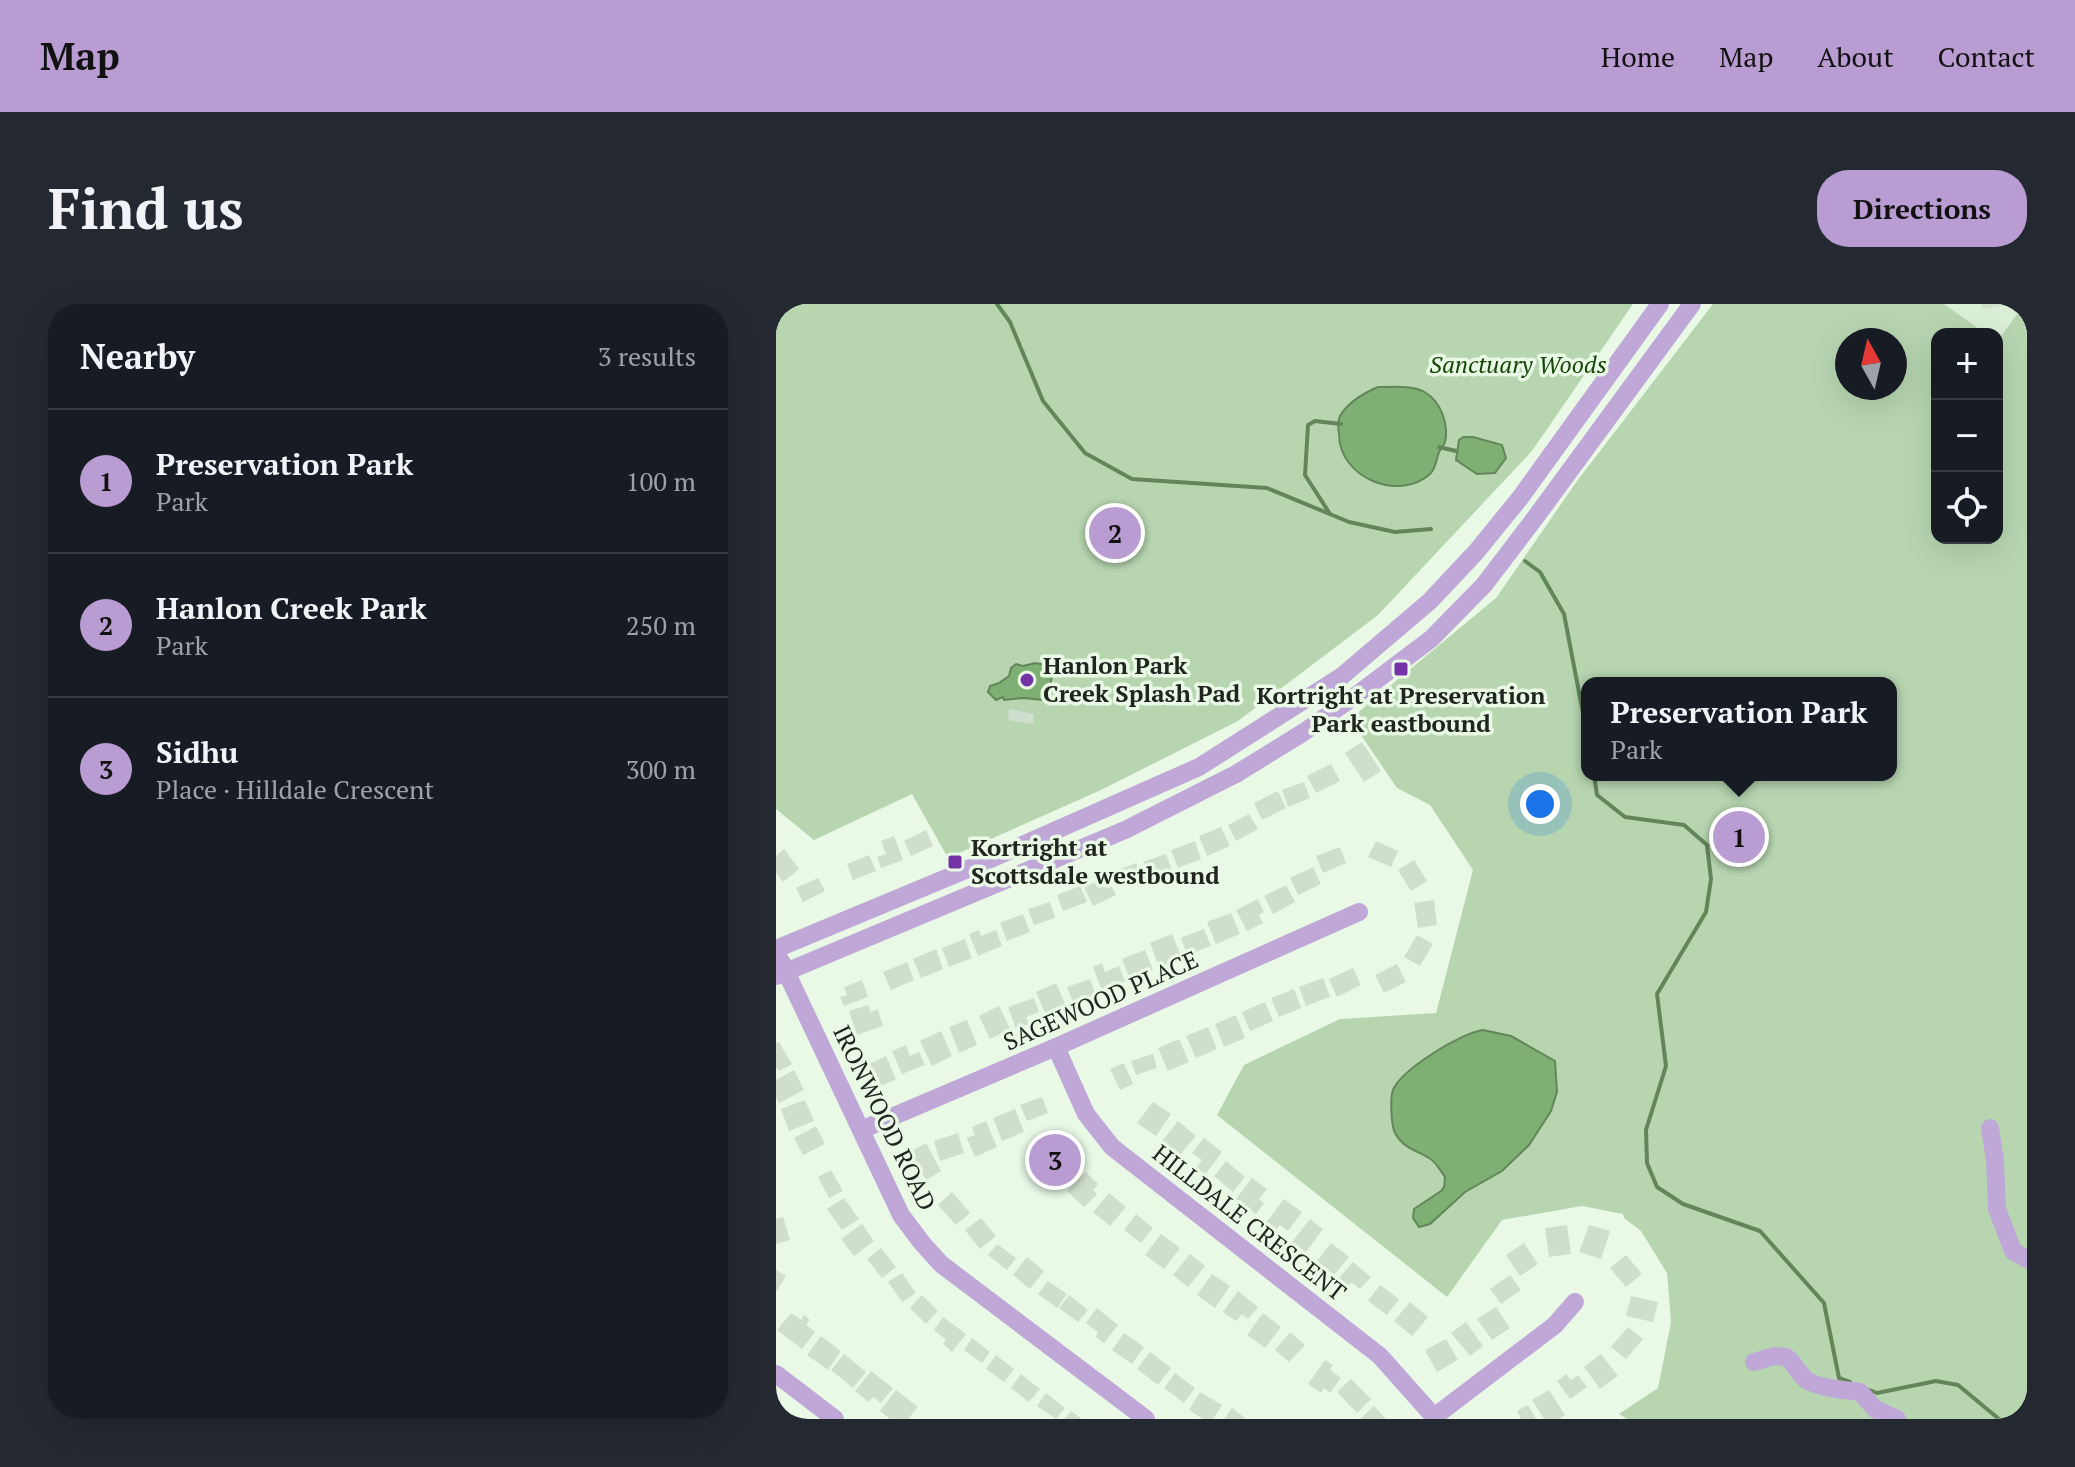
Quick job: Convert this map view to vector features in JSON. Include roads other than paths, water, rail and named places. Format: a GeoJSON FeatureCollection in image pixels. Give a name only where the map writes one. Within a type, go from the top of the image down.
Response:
{"type":"FeatureCollection","features":[{"type":"Feature","properties":{"kind":"street"},"geometry":{"type":"LineString","coordinates":[[776,951],[1199,767],[1342,676],[1430,601],[1476,552],[1520,498],[1660,304]]}},
{"type":"Feature","properties":{"kind":"street"},"geometry":{"type":"LineString","coordinates":[[781,973],[1125,830],[1236,774],[1362,691],[1431,639],[1484,585],[1692,304]]}},
{"type":"Feature","properties":{"kind":"street","name":"SAGEWOOD PLACE"},"geometry":{"type":"LineString","coordinates":[[861,1130],[1359,912]]}},
{"type":"Feature","properties":{"kind":"street","name":"IRONWOOD ROAD"},"geometry":{"type":"LineString","coordinates":[[776,951],[781,973],[901,1215],[922,1243],[941,1264],[1146,1419]]}},
{"type":"Feature","properties":{"kind":"street","name":"HILLDALE CRESCENT"},"geometry":{"type":"LineString","coordinates":[[1056,1047],[1086,1114],[1112,1147],[1380,1356],[1435,1418]]}},
{"type":"Feature","properties":{"kind":"street"},"geometry":{"type":"LineString","coordinates":[[1990,1128],[1997,1209],[2013,1251],[2027,1259]]}},
{"type":"Feature","properties":{"kind":"street"},"geometry":{"type":"LineString","coordinates":[[1435,1418],[1555,1325],[1575,1302]]}},
{"type":"Feature","properties":{"kind":"street"},"geometry":{"type":"LineString","coordinates":[[1754,1362],[1774,1356],[1786,1357],[1808,1381],[1845,1392],[1860,1392],[1875,1409],[1897,1419]]}},
{"type":"Feature","properties":{"kind":"street"},"geometry":{"type":"LineString","coordinates":[[776,1374],[835,1419]]}},
{"type":"Feature","properties":{"kind":"waterway"},"geometry":{"type":"LineString","coordinates":[[997,304],[1010,322],[1043,401],[1085,453],[1132,479],[1267,488],[1349,522],[1395,532],[1431,529]]}},
{"type":"Feature","properties":{"kind":"waterway"},"geometry":{"type":"LineString","coordinates":[[1330,514],[1305,475],[1308,425],[1315,421],[1341,424]]}},
{"type":"Feature","properties":{"kind":"waterway"},"geometry":{"type":"LineString","coordinates":[[1439,447],[1456,451]]}},
{"type":"Feature","properties":{"kind":"waterway"},"geometry":{"type":"LineString","coordinates":[[1525,561],[1540,572],[1564,614],[1581,703]]}},
{"type":"Feature","properties":{"kind":"waterway"},"geometry":{"type":"LineString","coordinates":[[1595,781],[1597,795],[1625,817],[1684,825],[1707,845],[1711,879],[1706,912],[1657,994],[1666,1066],[1646,1130],[1647,1163],[1657,1187],[1683,1204],[1760,1231],[1824,1303],[1839,1378],[1850,1382]]}},
{"type":"Feature","properties":{"kind":"waterway"},"geometry":{"type":"LineString","coordinates":[[1869,1390],[1877,1393],[1936,1381],[1958,1385],[1999,1419]]}},
{"type":"Feature","properties":{"kind":"place","name":"Hanlon Creek Park"},"geometry":{"type":"Point","coordinates":[1115,533]}},
{"type":"Feature","properties":{"kind":"place","name":"Kortright at Preservation Park eastbound"},"geometry":{"type":"Point","coordinates":[1401,669]}},
{"type":"Feature","properties":{"kind":"place","name":"Hanlon Park Creek Splash Pad"},"geometry":{"type":"Point","coordinates":[1027,680]}},
{"type":"Feature","properties":{"kind":"place","name":"Preservation Park"},"geometry":{"type":"Point","coordinates":[1739,837]}},
{"type":"Feature","properties":{"kind":"place","name":"Kortright at Scottsdale westbound"},"geometry":{"type":"Point","coordinates":[955,862]}},
{"type":"Feature","properties":{"kind":"place","name":"Sidhu"},"geometry":{"type":"Point","coordinates":[1055,1160]}},
{"type":"Feature","properties":{"kind":"park label","name":"Sanctuary Woods"},"geometry":{"type":"Point","coordinates":[1518,365]}}]}
